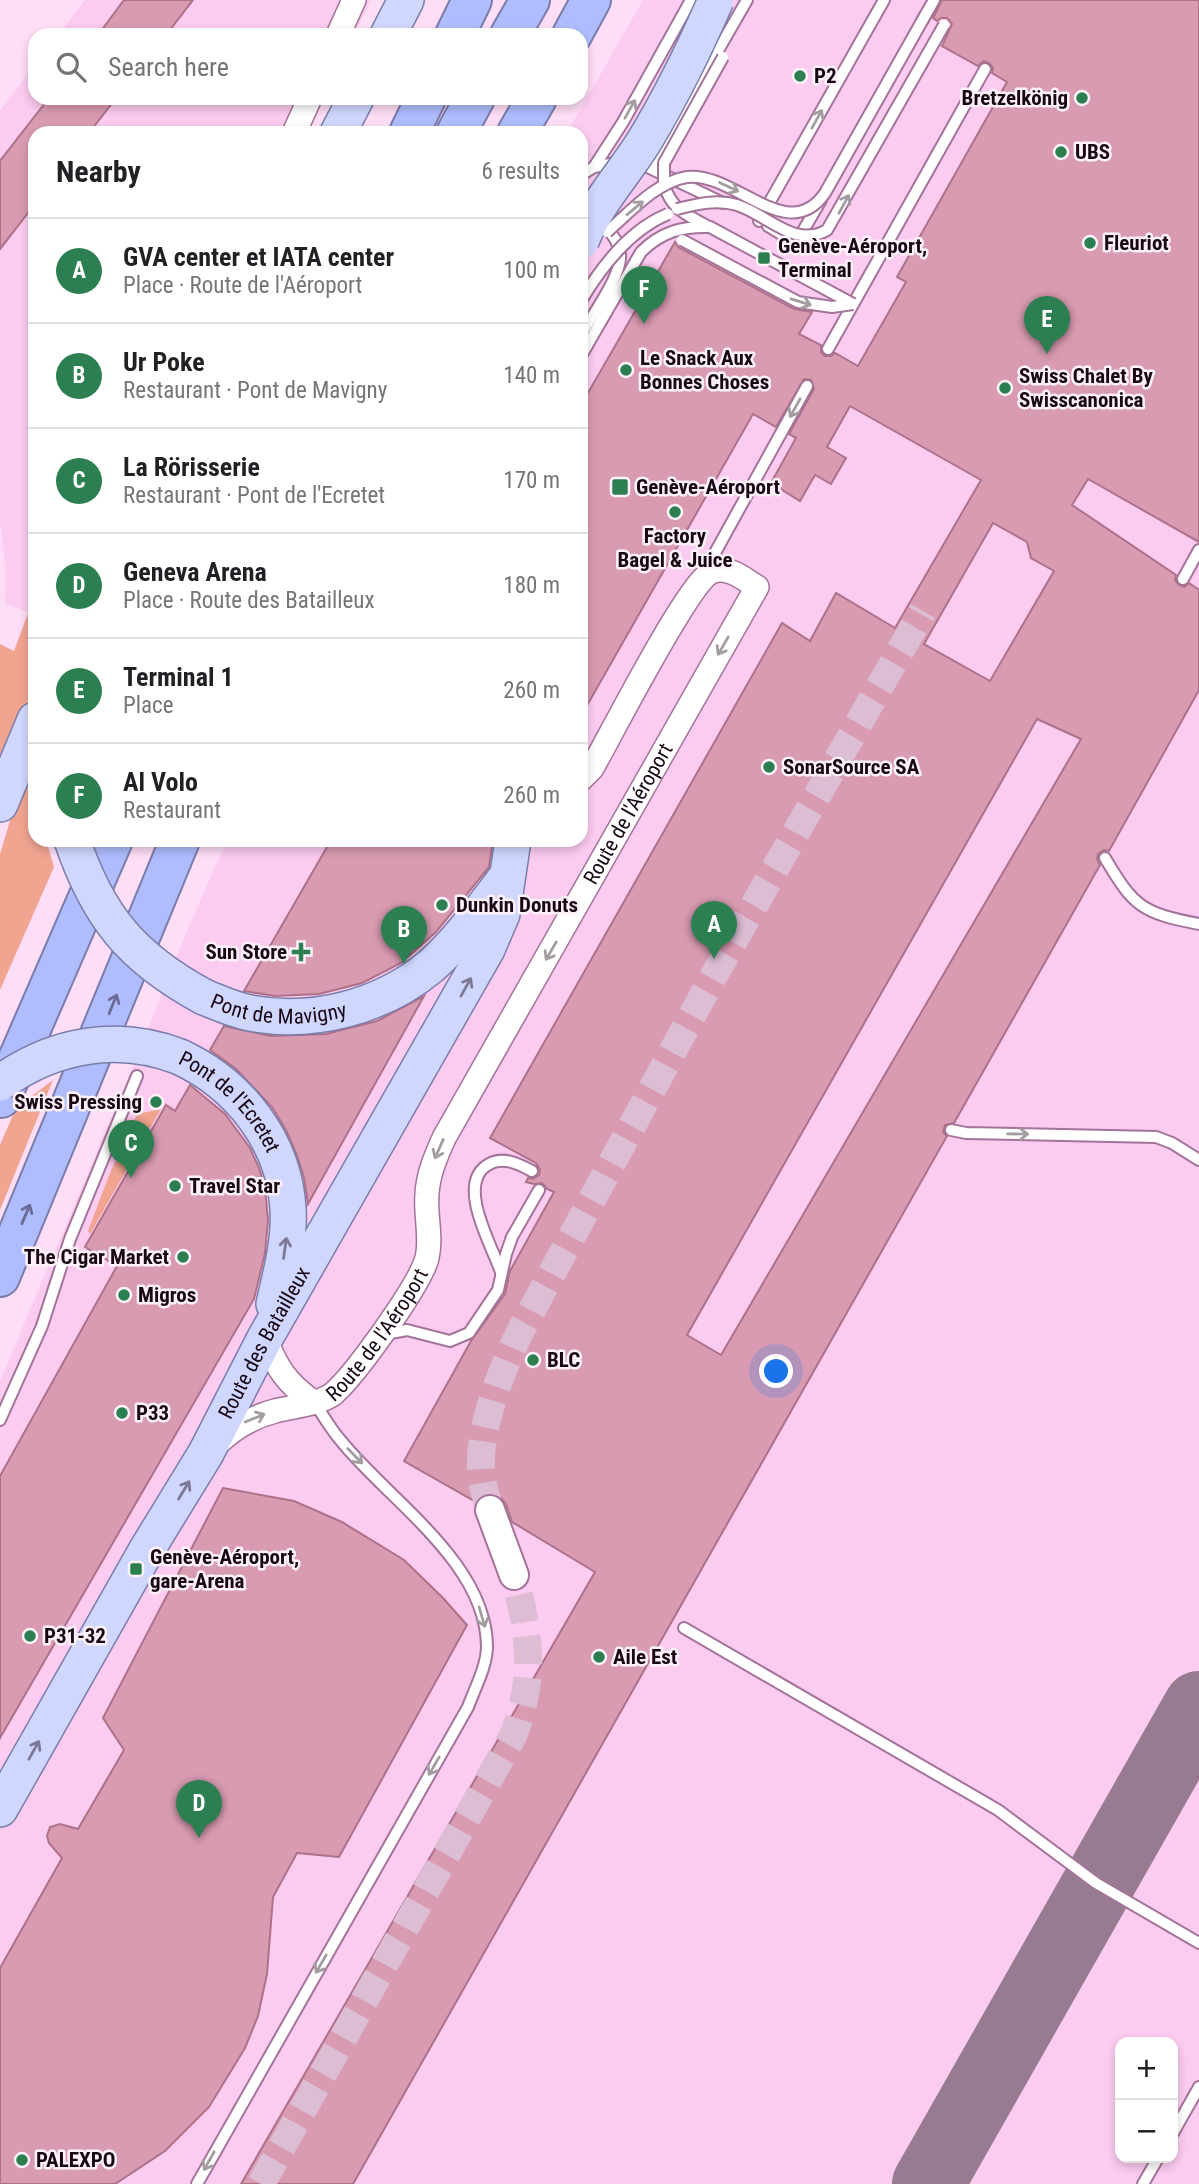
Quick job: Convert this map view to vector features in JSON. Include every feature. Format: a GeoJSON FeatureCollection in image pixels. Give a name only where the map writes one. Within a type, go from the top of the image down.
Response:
{"type":"FeatureCollection","features":[{"type":"Feature","properties":{"kind":"highway"},"geometry":{"type":"LineString","coordinates":[[458,28],[471,0]]}},
{"type":"Feature","properties":{"kind":"highway"},"geometry":{"type":"LineString","coordinates":[[514,28],[530,0]]}},
{"type":"Feature","properties":{"kind":"highway"},"geometry":{"type":"LineString","coordinates":[[576,28],[591,0]]}},
{"type":"Feature","properties":{"kind":"highway"},"geometry":{"type":"LineString","coordinates":[[413,126],[423,105]]}},
{"type":"Feature","properties":{"kind":"highway"},"geometry":{"type":"LineString","coordinates":[[460,126],[471,105]]}},
{"type":"Feature","properties":{"kind":"highway"},"geometry":{"type":"LineString","coordinates":[[521,126],[533,105]]}},
{"type":"Feature","properties":{"kind":"highway"},"geometry":{"type":"LineString","coordinates":[[0,1100],[110,847]]}},
{"type":"Feature","properties":{"kind":"highway"},"geometry":{"type":"LineString","coordinates":[[0,1278],[177,847]]}},
{"type":"Feature","properties":{"kind":"main road"},"geometry":{"type":"LineString","coordinates":[[392,28],[406,0]]}},
{"type":"Feature","properties":{"kind":"main road"},"geometry":{"type":"LineString","coordinates":[[595,238],[594,179],[644,142],[686,66],[716,0]]}},
{"type":"Feature","properties":{"kind":"main road"},"geometry":{"type":"LineString","coordinates":[[342,126],[352,105]]}},
{"type":"Feature","properties":{"kind":"main road"},"geometry":{"type":"LineString","coordinates":[[0,804],[28,737]]}},
{"type":"Feature","properties":{"kind":"main road","name":"Pont de Mavigny"},"geometry":{"type":"LineString","coordinates":[[75,847],[92,890],[123,936],[154,967],[204,997],[249,1013],[278,1016],[319,1015],[341,1011],[402,987],[444,953],[511,856]]}},
{"type":"Feature","properties":{"kind":"main road","name":"Route des Batailleux"},"geometry":{"type":"LineString","coordinates":[[0,1809],[146,1551],[206,1453],[265,1338],[487,949],[502,914],[511,856]]}},
{"type":"Feature","properties":{"kind":"main road","name":"Pont de l'Ecretet"},"geometry":{"type":"LineString","coordinates":[[0,1083],[40,1059],[69,1048],[134,1045],[180,1057],[197,1065],[246,1106],[264,1132],[281,1171],[287,1200],[288,1228],[265,1338]]}},
{"type":"Feature","properties":{"kind":"street"},"geometry":{"type":"LineString","coordinates":[[341,28],[354,0]]}},
{"type":"Feature","properties":{"kind":"street"},"geometry":{"type":"LineString","coordinates":[[297,126],[307,105]]}},
{"type":"Feature","properties":{"kind":"street","name":"Route de l'Aéroport"},"geometry":{"type":"LineString","coordinates":[[206,1453],[235,1427],[254,1418],[327,1399],[338,1390],[394,1316],[427,1258],[428,1184],[434,1160],[444,1138],[757,587],[730,571],[711,572]]}},
{"type":"Feature","properties":{"kind":"street"},"geometry":{"type":"LineString","coordinates":[[588,772],[696,585],[711,572]]}},
{"type":"Feature","properties":{"kind":"street","name":"Route de l'Aéroport"},"geometry":{"type":"LineString","coordinates":[[265,1338],[279,1370],[293,1388],[313,1402]]}},
{"type":"Feature","properties":{"kind":"street"},"geometry":{"type":"LineString","coordinates":[[498,1523],[514,1576]]}},
{"type":"Feature","properties":{"kind":"lane"},"geometry":{"type":"LineString","coordinates":[[594,179],[691,0]]}},
{"type":"Feature","properties":{"kind":"lane"},"geometry":{"type":"LineString","coordinates":[[651,167],[747,0]]}},
{"type":"Feature","properties":{"kind":"lane"},"geometry":{"type":"LineString","coordinates":[[755,0],[664,163],[664,185],[671,202],[678,235],[798,302],[832,307],[853,304]]}},
{"type":"Feature","properties":{"kind":"lane"},"geometry":{"type":"LineString","coordinates":[[759,221],[884,0]]}},
{"type":"Feature","properties":{"kind":"lane"},"geometry":{"type":"LineString","coordinates":[[594,179],[613,162],[640,162],[759,221],[796,243],[934,0]]}},
{"type":"Feature","properties":{"kind":"lane"},"geometry":{"type":"LineString","coordinates":[[595,238],[664,185],[685,178],[716,181],[778,211],[795,213],[811,207],[825,193],[926,14]]}},
{"type":"Feature","properties":{"kind":"lane"},"geometry":{"type":"LineString","coordinates":[[588,289],[616,252],[649,224],[673,211],[695,204],[717,202],[736,205],[804,237],[827,230],[944,25]]}},
{"type":"Feature","properties":{"kind":"lane"},"geometry":{"type":"LineString","coordinates":[[828,349],[985,69]]}},
{"type":"Feature","properties":{"kind":"lane"},"geometry":{"type":"LineString","coordinates":[[673,211],[710,227],[853,304]]}},
{"type":"Feature","properties":{"kind":"lane"},"geometry":{"type":"LineString","coordinates":[[588,220],[605,225],[614,236],[621,254],[616,275],[588,323]]}},
{"type":"Feature","properties":{"kind":"lane"},"geometry":{"type":"LineString","coordinates":[[588,344],[641,252],[651,242],[695,227],[710,227]]}},
{"type":"Feature","properties":{"kind":"lane"},"geometry":{"type":"LineString","coordinates":[[711,572],[716,551],[807,386]]}},
{"type":"Feature","properties":{"kind":"lane"},"geometry":{"type":"LineString","coordinates":[[1183,579],[1199,550]]}},
{"type":"Feature","properties":{"kind":"lane"},"geometry":{"type":"LineString","coordinates":[[1105,858],[1133,900],[1148,911],[1199,924]]}},
{"type":"Feature","properties":{"kind":"lane"},"geometry":{"type":"LineString","coordinates":[[0,1420],[42,1326],[70,1239],[137,1076]]}},
{"type":"Feature","properties":{"kind":"lane"},"geometry":{"type":"LineString","coordinates":[[951,1130],[966,1133],[1156,1137],[1172,1143],[1199,1160]]}},
{"type":"Feature","properties":{"kind":"lane"},"geometry":{"type":"LineString","coordinates":[[501,1272],[474,1199],[474,1184],[480,1171],[494,1161],[506,1160],[532,1171]]}},
{"type":"Feature","properties":{"kind":"lane"},"geometry":{"type":"LineString","coordinates":[[378,1338],[397,1330],[450,1341],[461,1338],[473,1329],[498,1290],[512,1237],[538,1190]]}},
{"type":"Feature","properties":{"kind":"lane"},"geometry":{"type":"LineString","coordinates":[[197,2184],[468,1707],[482,1672],[487,1648],[484,1621],[476,1598],[458,1566],[341,1441],[313,1402]]}},
{"type":"Feature","properties":{"kind":"lane"},"geometry":{"type":"LineString","coordinates":[[684,1628],[998,1810],[1096,1883],[1199,1943]]}},
{"type":"Feature","properties":{"kind":"lane"},"geometry":{"type":"LineString","coordinates":[[1178,2124],[1199,2087]]}},
{"type":"Feature","properties":{"kind":"lane"},"geometry":{"type":"LineString","coordinates":[[1143,2184],[1155,2163]]}},
{"type":"Feature","properties":{"kind":"shaded area"},"geometry":{"type":"Polygon","coordinates":[[[85,0],[371,0],[357,28],[63,28],[85,0]]]}},
{"type":"Feature","properties":{"kind":"shaded area"},"geometry":{"type":"Polygon","coordinates":[[[643,0],[1199,0],[1199,2184],[0,2184],[0,1381],[224,847],[588,847],[588,126],[571,126],[583,105],[588,105],[588,96],[643,0]]]}},
{"type":"Feature","properties":{"kind":"shaded area"},"geometry":{"type":"Polygon","coordinates":[[[28,74],[28,105],[320,105],[309,126],[28,126],[28,612],[5,603],[6,573],[0,521],[0,111],[28,74]]]}},
{"type":"Feature","properties":{"kind":"shaded area"},"geometry":{"type":"Polygon","coordinates":[[[28,613],[28,701],[0,760],[0,644],[14,651],[28,613]]]}},
{"type":"Feature","properties":{"kind":"shaded area"},"geometry":{"type":"Polygon","coordinates":[[[28,775],[28,847],[48,847],[54,867],[0,990],[0,854],[28,775]]]}},
{"type":"Feature","properties":{"kind":"shaded area"},"geometry":{"type":"Polygon","coordinates":[[[53,1080],[0,1210],[0,1145],[16,1108],[53,1080]]]}},
{"type":"Feature","properties":{"kind":"shaded area"},"geometry":{"type":"Polygon","coordinates":[[[161,1109],[90,1234],[88,1231],[110,1173],[137,1114],[161,1109]]]}},
{"type":"Feature","properties":{"kind":"building"},"geometry":{"type":"Polygon","coordinates":[[[124,0],[193,0],[171,28],[103,28],[124,0]]]}},
{"type":"Feature","properties":{"kind":"building"},"geometry":{"type":"Polygon","coordinates":[[[942,0],[1199,0],[1199,542],[1088,479],[1072,505],[1176,575],[1175,580],[1179,585],[1184,587],[1189,583],[1199,590],[1199,690],[1109,851],[1104,850],[1098,854],[1100,865],[954,1123],[945,1125],[943,1132],[947,1136],[353,2184],[241,2184],[595,1572],[512,1522],[506,1504],[500,1497],[485,1494],[476,1502],[404,1461],[471,1341],[505,1294],[510,1271],[554,1192],[542,1183],[526,1182],[528,1178],[533,1179],[539,1175],[540,1170],[536,1163],[490,1138],[782,623],[810,641],[836,593],[895,628],[981,480],[850,406],[827,447],[846,458],[831,484],[815,475],[800,501],[771,483],[796,438],[789,434],[814,389],[811,380],[804,379],[776,427],[753,414],[588,704],[588,393],[675,242],[678,247],[794,309],[812,312],[799,334],[821,345],[821,352],[825,356],[835,353],[858,366],[906,282],[897,277],[1007,82],[992,73],[993,68],[989,63],[984,61],[978,66],[942,46],[952,24],[947,18],[937,21],[933,18],[942,0]],[[993,523],[924,644],[990,681],[1054,571],[1031,558],[1027,542],[993,523]],[[1037,719],[687,1335],[721,1355],[1081,739],[1037,719]]]}},
{"type":"Feature","properties":{"kind":"building"},"geometry":{"type":"Polygon","coordinates":[[[44,105],[111,105],[94,126],[28,126],[28,213],[0,249],[0,161],[44,105]]]}},
{"type":"Feature","properties":{"kind":"building"},"geometry":{"type":"Polygon","coordinates":[[[327,847],[492,847],[489,867],[436,932],[401,963],[362,983],[319,994],[275,996],[244,991],[327,847]]]}},
{"type":"Feature","properties":{"kind":"building"},"geometry":{"type":"Polygon","coordinates":[[[424,996],[308,1204],[297,1155],[272,1107],[235,1068],[210,1050],[224,1026],[271,1036],[326,1034],[377,1021],[424,996]]]}},
{"type":"Feature","properties":{"kind":"building","name":"P33"},"geometry":{"type":"Polygon","coordinates":[[[190,1085],[225,1114],[250,1148],[265,1188],[268,1220],[265,1253],[254,1299],[0,1738],[0,1476],[117,1266],[85,1247],[166,1105],[175,1111],[190,1085]]]}},
{"type":"Feature","properties":{"kind":"building"},"geometry":{"type":"Polygon","coordinates":[[[223,1488],[294,1501],[342,1522],[404,1560],[467,1625],[339,1857],[297,1853],[273,1897],[267,1974],[258,2016],[245,2048],[209,2107],[165,2151],[115,2184],[0,2184],[0,1968],[62,1858],[49,1843],[47,1836],[50,1827],[60,1824],[78,1829],[124,1750],[103,1718],[223,1488]]]}},
{"type":"Feature","properties":{"kind":"taxiway"},"geometry":{"type":"LineString","coordinates":[[928,2184],[1199,1707]]}},
{"type":"Feature","properties":{"kind":"tunnel"},"geometry":{"type":"LineString","coordinates":[[490,1510],[482,1478],[482,1442],[498,1382],[521,1330],[713,977],[923,611]]}},
{"type":"Feature","properties":{"kind":"tunnel"},"geometry":{"type":"LineString","coordinates":[[261,2184],[513,1736],[528,1675],[527,1637],[514,1575]]}},
{"type":"Feature","properties":{"kind":"place","name":"P2"},"geometry":{"type":"Point","coordinates":[800,76]}},
{"type":"Feature","properties":{"kind":"place","name":"Bretzelkönig"},"geometry":{"type":"Point","coordinates":[1082,98]}},
{"type":"Feature","properties":{"kind":"place","name":"UBS"},"geometry":{"type":"Point","coordinates":[1061,152]}},
{"type":"Feature","properties":{"kind":"place","name":"Fleuriot"},"geometry":{"type":"Point","coordinates":[1090,243]}},
{"type":"Feature","properties":{"kind":"place","name":"Genève-Aéroport, Terminal"},"geometry":{"type":"Point","coordinates":[764,258]}},
{"type":"Feature","properties":{"kind":"place","name":"Al Volo"},"geometry":{"type":"Point","coordinates":[644,324]}},
{"type":"Feature","properties":{"kind":"place","name":"Terminal 1"},"geometry":{"type":"Point","coordinates":[1047,354]}},
{"type":"Feature","properties":{"kind":"place","name":"Le Snack Aux Bonnes Choses"},"geometry":{"type":"Point","coordinates":[626,370]}},
{"type":"Feature","properties":{"kind":"place","name":"Swiss Chalet By Swisscanonica"},"geometry":{"type":"Point","coordinates":[1005,388]}},
{"type":"Feature","properties":{"kind":"place","name":"Genève-Aéroport"},"geometry":{"type":"Point","coordinates":[620,487]}},
{"type":"Feature","properties":{"kind":"place","name":"Factory Bagel & Juice"},"geometry":{"type":"Point","coordinates":[675,512]}},
{"type":"Feature","properties":{"kind":"place","name":"SonarSource SA"},"geometry":{"type":"Point","coordinates":[769,767]}},
{"type":"Feature","properties":{"kind":"place","name":"Dunkin Donuts"},"geometry":{"type":"Point","coordinates":[442,905]}},
{"type":"Feature","properties":{"kind":"place","name":"Sun Store"},"geometry":{"type":"Point","coordinates":[301,952]}},
{"type":"Feature","properties":{"kind":"place","name":"GVA center et IATA center"},"geometry":{"type":"Point","coordinates":[714,959]}},
{"type":"Feature","properties":{"kind":"place","name":"Ur Poke"},"geometry":{"type":"Point","coordinates":[404,964]}},
{"type":"Feature","properties":{"kind":"place","name":"Swiss Pressing"},"geometry":{"type":"Point","coordinates":[156,1102]}},
{"type":"Feature","properties":{"kind":"place","name":"La Rörisserie"},"geometry":{"type":"Point","coordinates":[131,1178]}},
{"type":"Feature","properties":{"kind":"place","name":"Travel Star"},"geometry":{"type":"Point","coordinates":[175,1186]}},
{"type":"Feature","properties":{"kind":"place","name":"The Cigar Market"},"geometry":{"type":"Point","coordinates":[183,1257]}},
{"type":"Feature","properties":{"kind":"place","name":"Migros"},"geometry":{"type":"Point","coordinates":[124,1295]}},
{"type":"Feature","properties":{"kind":"place","name":"BLC"},"geometry":{"type":"Point","coordinates":[533,1360]}},
{"type":"Feature","properties":{"kind":"place","name":"P33"},"geometry":{"type":"Point","coordinates":[122,1413]}},
{"type":"Feature","properties":{"kind":"place","name":"Genève-Aéroport, gare-Arena"},"geometry":{"type":"Point","coordinates":[136,1569]}},
{"type":"Feature","properties":{"kind":"place","name":"P31-32"},"geometry":{"type":"Point","coordinates":[30,1636]}},
{"type":"Feature","properties":{"kind":"place","name":"Aile Est"},"geometry":{"type":"Point","coordinates":[599,1657]}},
{"type":"Feature","properties":{"kind":"place","name":"Geneva Arena"},"geometry":{"type":"Point","coordinates":[199,1838]}},
{"type":"Feature","properties":{"kind":"place","name":"PALEXPO"},"geometry":{"type":"Point","coordinates":[22,2160]}}]}
